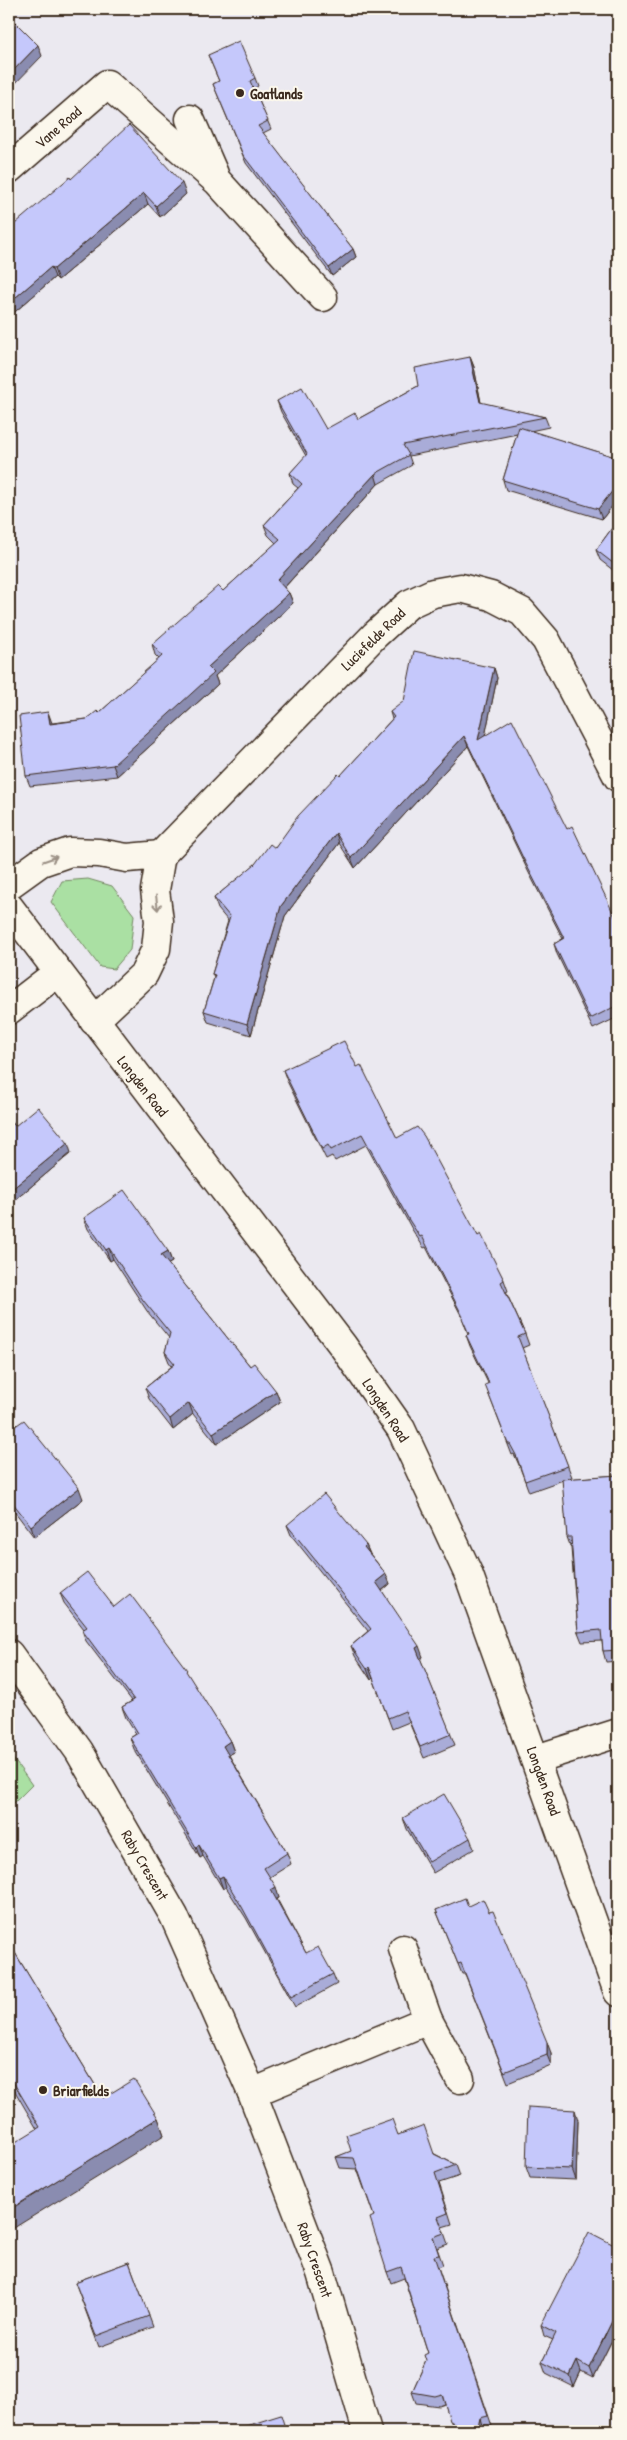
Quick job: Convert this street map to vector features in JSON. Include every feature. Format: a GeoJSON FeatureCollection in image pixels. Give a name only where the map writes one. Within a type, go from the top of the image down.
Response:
{"type":"FeatureCollection","features":[{"type":"Feature","properties":{"kind":"street","name":"Vane Road"},"geometry":{"type":"LineString","coordinates":[[9,169],[107,84],[218,182]]}},
{"type":"Feature","properties":{"kind":"street"},"geometry":{"type":"LineString","coordinates":[[190,119],[218,182],[323,297]]}},
{"type":"Feature","properties":{"kind":"street","name":"Luciefelde Road"},"geometry":{"type":"LineString","coordinates":[[161,855],[374,635],[409,604],[433,593],[461,588],[491,596],[522,612],[546,640],[618,778]]}},
{"type":"Feature","properties":{"kind":"street"},"geometry":{"type":"LineString","coordinates":[[9,885],[42,862],[70,852],[99,853],[127,858],[161,855],[155,890],[159,921],[156,949],[144,974],[94,1021]]}},
{"type":"Feature","properties":{"kind":"street","name":"Longden Road"},"geometry":{"type":"LineString","coordinates":[[9,907],[57,973],[337,1338],[401,1429],[468,1573],[618,1992]]}},
{"type":"Feature","properties":{"kind":"street"},"geometry":{"type":"LineString","coordinates":[[9,1010],[57,973]]}},
{"type":"Feature","properties":{"kind":"street","name":"Raby Crescent"},"geometry":{"type":"LineString","coordinates":[[9,1654],[79,1751],[174,1916],[252,2092],[321,2273],[367,2431]]}},
{"type":"Feature","properties":{"kind":"street"},"geometry":{"type":"LineString","coordinates":[[536,1759],[618,1733]]}},
{"type":"Feature","properties":{"kind":"street"},"geometry":{"type":"LineString","coordinates":[[403,1949],[428,2020],[460,2080]]}},
{"type":"Feature","properties":{"kind":"street"},"geometry":{"type":"LineString","coordinates":[[252,2092],[428,2020]]}},
{"type":"Feature","properties":{"kind":"green space"},"geometry":{"type":"Polygon","coordinates":[[[88,879],[112,886],[134,915],[130,950],[114,969],[100,967],[51,902],[62,881],[88,879]]]}},
{"type":"Feature","properties":{"kind":"green space"},"geometry":{"type":"Polygon","coordinates":[[[9,1753],[32,1785],[9,1808],[9,1753]]]}},
{"type":"Feature","properties":{"kind":"building"},"geometry":{"type":"Polygon","coordinates":[[[9,16],[38,45],[9,75],[9,16]]]}},
{"type":"Feature","properties":{"kind":"building"},"geometry":{"type":"Polygon","coordinates":[[[239,41],[255,78],[250,81],[268,121],[258,126],[353,249],[329,268],[243,155],[213,84],[219,81],[208,55],[239,41]]]}},
{"type":"Feature","properties":{"kind":"building"},"geometry":{"type":"Polygon","coordinates":[[[129,125],[182,183],[156,206],[144,193],[54,269],[51,267],[9,303],[9,229],[70,177],[71,179],[129,125]]]}},
{"type":"Feature","properties":{"kind":"building"},"geometry":{"type":"Polygon","coordinates":[[[470,357],[480,402],[545,417],[403,445],[409,455],[375,474],[277,580],[289,593],[208,667],[214,673],[113,765],[26,776],[19,716],[48,712],[50,724],[87,719],[97,711],[99,713],[162,656],[152,644],[218,586],[223,591],[280,539],[264,525],[302,484],[290,473],[307,454],[277,401],[302,387],[326,429],[355,413],[358,419],[418,386],[415,368],[470,357]]]}},
{"type":"Feature","properties":{"kind":"building"},"geometry":{"type":"Polygon","coordinates":[[[519,427],[618,458],[618,484],[598,509],[503,480],[519,427]]]}},
{"type":"Feature","properties":{"kind":"building"},"geometry":{"type":"Polygon","coordinates":[[[618,520],[618,567],[596,550],[618,520]]]}},
{"type":"Feature","properties":{"kind":"building"},"geometry":{"type":"Polygon","coordinates":[[[414,651],[494,668],[478,740],[512,719],[567,829],[572,826],[618,923],[618,1005],[590,1019],[554,944],[564,938],[464,736],[351,858],[336,833],[281,906],[247,1024],[204,1011],[215,975],[212,974],[230,917],[214,898],[255,864],[270,844],[275,848],[298,816],[338,774],[340,776],[394,717],[390,712],[404,701],[414,651]]]}},
{"type":"Feature","properties":{"kind":"building"},"geometry":{"type":"Polygon","coordinates":[[[344,1041],[357,1067],[361,1065],[397,1138],[417,1127],[424,1136],[478,1236],[481,1234],[504,1280],[501,1282],[525,1334],[518,1337],[568,1466],[525,1481],[516,1455],[510,1444],[508,1444],[485,1385],[489,1383],[466,1335],[469,1334],[463,1317],[422,1236],[420,1237],[409,1220],[362,1134],[331,1150],[328,1145],[322,1149],[283,1070],[344,1041]]]}},
{"type":"Feature","properties":{"kind":"building"},"geometry":{"type":"Polygon","coordinates":[[[38,1107],[68,1143],[12,1189],[9,1186],[9,1119],[15,1126],[38,1107]]]}},
{"type":"Feature","properties":{"kind":"building"},"geometry":{"type":"Polygon","coordinates":[[[124,1190],[168,1251],[161,1255],[250,1366],[254,1363],[276,1391],[213,1433],[189,1403],[170,1419],[145,1388],[175,1364],[165,1352],[170,1333],[143,1300],[109,1248],[106,1250],[84,1218],[124,1190]]]}},
{"type":"Feature","properties":{"kind":"building"},"geometry":{"type":"Polygon","coordinates":[[[9,1420],[14,1427],[24,1420],[79,1488],[31,1526],[9,1498],[9,1420]]]}},
{"type":"Feature","properties":{"kind":"building"},"geometry":{"type":"Polygon","coordinates":[[[618,1475],[618,1650],[603,1651],[601,1630],[578,1632],[571,1537],[567,1537],[562,1479],[618,1475]]]}},
{"type":"Feature","properties":{"kind":"building"},"geometry":{"type":"Polygon","coordinates":[[[324,1494],[366,1545],[364,1547],[386,1574],[376,1582],[419,1646],[416,1648],[451,1734],[420,1747],[405,1711],[388,1718],[369,1667],[367,1669],[351,1646],[371,1629],[287,1525],[324,1494]]]}},
{"type":"Feature","properties":{"kind":"building"},"geometry":{"type":"Polygon","coordinates":[[[87,1572],[114,1607],[130,1594],[187,1670],[230,1741],[223,1746],[287,1853],[264,1868],[276,1887],[271,1890],[306,1953],[318,1947],[333,1974],[291,1997],[223,1876],[219,1878],[199,1845],[196,1847],[130,1738],[138,1733],[122,1707],[134,1700],[82,1630],[87,1627],[60,1593],[87,1572]]]}},
{"type":"Feature","properties":{"kind":"building"},"geometry":{"type":"Polygon","coordinates":[[[444,1794],[470,1838],[429,1862],[403,1818],[444,1794]]]}},
{"type":"Feature","properties":{"kind":"building"},"geometry":{"type":"Polygon","coordinates":[[[465,1898],[468,1906],[483,1899],[489,1912],[493,1911],[547,2042],[547,2055],[504,2072],[461,1963],[458,1964],[436,1910],[465,1898]]]}},
{"type":"Feature","properties":{"kind":"building","name":"Briarfields"},"geometry":{"type":"Polygon","coordinates":[[[9,1943],[103,2098],[134,2079],[158,2118],[9,2210],[9,2146],[40,2127],[9,2075],[9,1943]]]}},
{"type":"Feature","properties":{"kind":"building"},"geometry":{"type":"Polygon","coordinates":[[[528,2107],[575,2110],[572,2169],[526,2167],[528,2107]]]}},
{"type":"Feature","properties":{"kind":"building"},"geometry":{"type":"Polygon","coordinates":[[[392,2119],[398,2135],[424,2125],[434,2154],[456,2165],[435,2173],[448,2213],[438,2217],[444,2233],[433,2237],[439,2255],[434,2256],[488,2416],[480,2418],[477,2431],[470,2431],[450,2421],[442,2394],[435,2396],[412,2392],[426,2361],[424,2355],[428,2353],[401,2267],[387,2272],[370,2218],[374,2216],[354,2158],[336,2157],[351,2151],[346,2135],[392,2119]]]}},
{"type":"Feature","properties":{"kind":"building"},"geometry":{"type":"Polygon","coordinates":[[[589,2232],[618,2247],[618,2312],[589,2368],[577,2361],[570,2376],[542,2362],[556,2333],[541,2325],[589,2232]]]}},
{"type":"Feature","properties":{"kind":"building"},"geometry":{"type":"Polygon","coordinates":[[[129,2262],[149,2316],[96,2336],[75,2282],[129,2262]]]}},
{"type":"Feature","properties":{"kind":"building"},"geometry":{"type":"Polygon","coordinates":[[[281,2415],[286,2431],[230,2431],[281,2415]]]}},
{"type":"Feature","properties":{"kind":"place","name":"Goatlands"},"geometry":{"type":"Point","coordinates":[240,93]}},
{"type":"Feature","properties":{"kind":"place","name":"Briarfields"},"geometry":{"type":"Point","coordinates":[43,2090]}}]}
